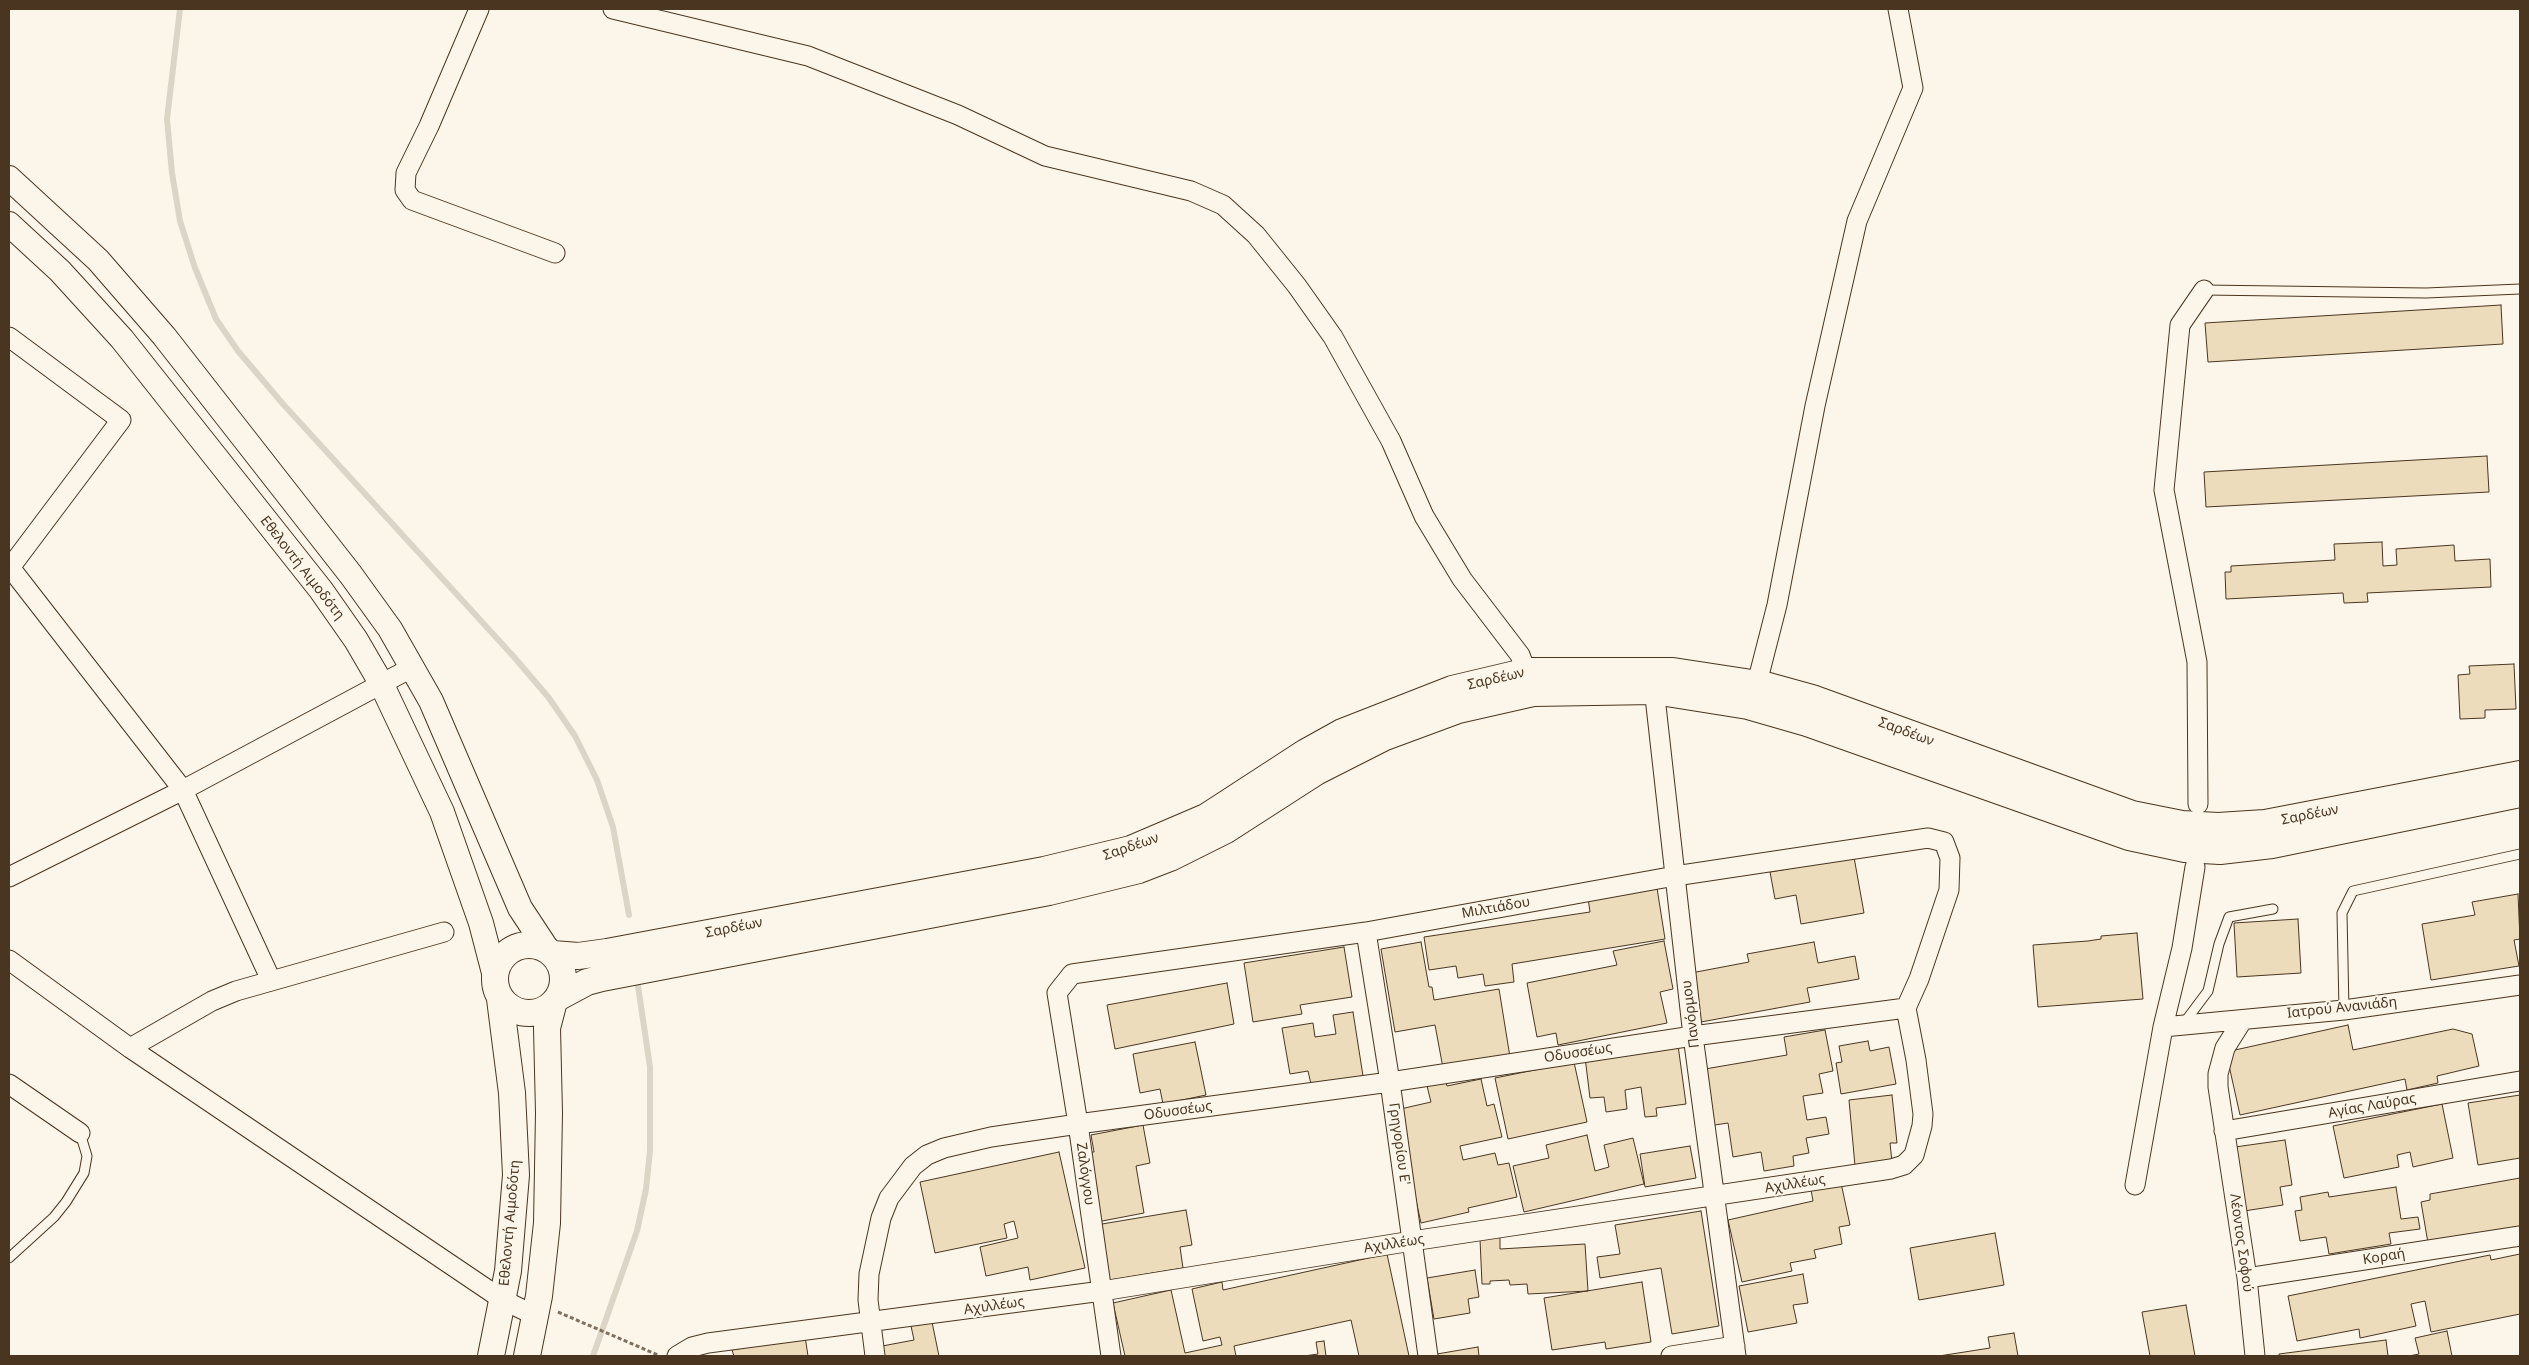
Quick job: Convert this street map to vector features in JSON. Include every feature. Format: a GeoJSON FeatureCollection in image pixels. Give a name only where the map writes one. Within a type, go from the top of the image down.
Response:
{"type":"FeatureCollection","features":[{"type":"Feature","properties":{"kind":"main road","name":"Σαρδέων"},"geometry":{"type":"LineString","coordinates":[[550,952],[578,956],[607,952],[1044,870],[1131,849],[1206,816],[1306,752],[1342,732],[1452,689],[1530,682],[1653,681],[1695,673],[1757,683],[1812,698],[2132,814],[2182,824],[2218,826],[2275,821],[2520,774]]}},
{"type":"Feature","properties":{"kind":"main road","name":"Σαρδέων"},"geometry":{"type":"LineString","coordinates":[[1653,681],[1781,715],[2129,837],[2186,849],[2234,850],[2272,845],[2520,794]]}},
{"type":"Feature","properties":{"kind":"main road","name":"Σαρδέων"},"geometry":{"type":"LineString","coordinates":[[556,1001],[587,982],[602,978],[1049,892],[1138,870],[1170,858],[1220,833],[1316,772],[1385,736],[1530,682]]}},
{"type":"Feature","properties":{"kind":"main road"},"geometry":{"type":"LineString","coordinates":[[527,1356],[537,1310],[547,1223],[549,1113],[547,1028],[563,986],[563,974],[560,963],[550,952],[534,945],[521,945],[504,956],[494,973],[495,986],[500,999],[508,1008],[525,1013],[543,1011],[556,1001]]}},
{"type":"Feature","properties":{"kind":"main road","name":"Εθελοντή Αιμοδότη"},"geometry":{"type":"LineString","coordinates":[[491,1356],[504,1300],[512,1238],[516,1156],[512,1093],[500,999]]}},
{"type":"Feature","properties":{"kind":"street"},"geometry":{"type":"LineString","coordinates":[[480,9],[429,126],[406,173],[405,190],[412,200],[555,253]]}},
{"type":"Feature","properties":{"kind":"street"},"geometry":{"type":"LineString","coordinates":[[613,9],[808,56],[958,115],[1045,156],[1191,191],[1223,205],[1256,235],[1297,286],[1333,337],[1391,441],[1424,516],[1462,579],[1520,655],[1530,682]]}},
{"type":"Feature","properties":{"kind":"street"},"geometry":{"type":"LineString","coordinates":[[1757,683],[1777,605],[1815,406],[1857,221],[1913,88],[1898,9]]}},
{"type":"Feature","properties":{"kind":"street"},"geometry":{"type":"LineString","coordinates":[[9,178],[98,260],[164,336],[351,575],[390,629],[413,667],[450,743],[494,852],[520,908],[550,952]]}},
{"type":"Feature","properties":{"kind":"street","name":"Εθελοντή Αιμοδότη"},"geometry":{"type":"LineString","coordinates":[[9,224],[60,271],[122,339],[321,590],[351,633],[382,683],[442,812],[481,922],[494,973]]}},
{"type":"Feature","properties":{"kind":"street"},"geometry":{"type":"LineString","coordinates":[[2198,804],[2197,662],[2164,490],[2180,325],[2204,290]]}},
{"type":"Feature","properties":{"kind":"street"},"geometry":{"type":"LineString","coordinates":[[9,337],[121,420],[9,568],[183,790],[271,980]]}},
{"type":"Feature","properties":{"kind":"street"},"geometry":{"type":"LineString","coordinates":[[9,877],[183,790],[413,667]]}},
{"type":"Feature","properties":{"kind":"street","name":"Πανόρμου"},"geometry":{"type":"LineString","coordinates":[[1653,681],[1693,1036],[1736,1351]]}},
{"type":"Feature","properties":{"kind":"street","name":"Μιλτιάδου"},"geometry":{"type":"LineString","coordinates":[[1057,993],[1072,974],[1366,932],[1675,876],[1928,838],[1944,842],[1950,858],[1950,890],[1919,979],[1906,1008]]}},
{"type":"Feature","properties":{"kind":"street"},"geometry":{"type":"LineString","coordinates":[[2135,1186],[2173,1026],[2182,948],[2195,867]]}},
{"type":"Feature","properties":{"kind":"street"},"geometry":{"type":"LineString","coordinates":[[130,1048],[212,1001],[271,980],[444,932]]}},
{"type":"Feature","properties":{"kind":"street","name":"Γρηγορίου Ε'"},"geometry":{"type":"LineString","coordinates":[[1366,932],[1390,1082],[1428,1356]]}},
{"type":"Feature","properties":{"kind":"street"},"geometry":{"type":"LineString","coordinates":[[9,960],[130,1048],[504,1300],[537,1310]]}},
{"type":"Feature","properties":{"kind":"street","name":"Ιατρού Ανανιάδη"},"geometry":{"type":"LineString","coordinates":[[2173,1026],[2242,1021],[2274,1015],[2344,1010],[2520,985]]}},
{"type":"Feature","properties":{"kind":"street","name":"Ζαλόγγου"},"geometry":{"type":"LineString","coordinates":[[1057,993],[1112,1356]]}},
{"type":"Feature","properties":{"kind":"street","name":"Οδυσσέως"},"geometry":{"type":"LineString","coordinates":[[875,1356],[870,1324],[869,1274],[874,1241],[889,1198],[912,1166],[928,1155],[964,1142],[1078,1124],[1390,1082],[1693,1036],[1906,1008]]}},
{"type":"Feature","properties":{"kind":"street","name":"Αχιλλέως"},"geometry":{"type":"LineString","coordinates":[[677,1356],[698,1345],[870,1324],[1102,1291],[1412,1241],[1891,1169],[1904,1165],[1914,1155],[1923,1114],[1916,1060],[1906,1008]]}},
{"type":"Feature","properties":{"kind":"street","name":"Λέοντος Σοφού"},"geometry":{"type":"LineString","coordinates":[[2242,1021],[2225,1048],[2218,1074],[2224,1131],[2247,1278],[2255,1356]]}},
{"type":"Feature","properties":{"kind":"street","name":"Αγίας Λαύρας"},"geometry":{"type":"LineString","coordinates":[[2224,1131],[2520,1081]]}},
{"type":"Feature","properties":{"kind":"street"},"geometry":{"type":"LineString","coordinates":[[9,1084],[80,1133]]}},
{"type":"Feature","properties":{"kind":"street","name":"Κοραή"},"geometry":{"type":"LineString","coordinates":[[2247,1278],[2520,1236]]}},
{"type":"Feature","properties":{"kind":"street"},"geometry":{"type":"LineString","coordinates":[[1670,1356],[1736,1351]]}},
{"type":"Feature","properties":{"kind":"lane"},"geometry":{"type":"LineString","coordinates":[[2204,290],[2426,293],[2520,289]]}},
{"type":"Feature","properties":{"kind":"lane"},"geometry":{"type":"LineString","coordinates":[[2344,1010],[2342,913],[2353,891],[2520,854]]}},
{"type":"Feature","properties":{"kind":"lane"},"geometry":{"type":"LineString","coordinates":[[2173,1026],[2208,991],[2219,944],[2229,917],[2272,909]]}},
{"type":"Feature","properties":{"kind":"lane"},"geometry":{"type":"LineString","coordinates":[[9,1258],[54,1217],[66,1202],[84,1172],[87,1156],[80,1133]]}},
{"type":"Feature","properties":{"kind":"path"},"geometry":{"type":"LineString","coordinates":[[537,1310],[660,1356]]}},
{"type":"Feature","properties":{"kind":"building"},"geometry":{"type":"Polygon","coordinates":[[[2501,305],[2503,344],[2208,362],[2205,323],[2501,305]]]}},
{"type":"Feature","properties":{"kind":"building"},"geometry":{"type":"Polygon","coordinates":[[[2487,456],[2489,492],[2206,507],[2204,472],[2487,456]]]}},
{"type":"Feature","properties":{"kind":"building"},"geometry":{"type":"Polygon","coordinates":[[[2382,542],[2383,566],[2397,565],[2396,549],[2454,545],[2455,561],[2490,559],[2491,587],[2367,593],[2368,602],[2344,603],[2343,593],[2226,599],[2225,572],[2231,572],[2231,566],[2335,560],[2334,544],[2382,542]]]}},
{"type":"Feature","properties":{"kind":"building"},"geometry":{"type":"Polygon","coordinates":[[[2514,664],[2516,709],[2485,710],[2485,718],[2460,719],[2458,675],[2470,674],[2469,666],[2514,664]]]}},
{"type":"Feature","properties":{"kind":"building"},"geometry":{"type":"Polygon","coordinates":[[[1854,857],[1864,913],[1801,924],[1796,895],[1775,899],[1770,872],[1854,857]]]}},
{"type":"Feature","properties":{"kind":"building"},"geometry":{"type":"Polygon","coordinates":[[[1657,888],[1665,939],[1512,964],[1514,982],[1485,986],[1483,974],[1458,978],[1456,966],[1429,970],[1424,937],[1590,912],[1588,898],[1657,888]]]}},
{"type":"Feature","properties":{"kind":"building"},"geometry":{"type":"Polygon","coordinates":[[[2518,894],[2520,939],[2514,940],[2519,966],[2431,980],[2422,924],[2475,915],[2472,902],[2518,894]]]}},
{"type":"Feature","properties":{"kind":"building"},"geometry":{"type":"Polygon","coordinates":[[[2298,919],[2301,973],[2237,977],[2234,923],[2298,919]]]}},
{"type":"Feature","properties":{"kind":"building"},"geometry":{"type":"Polygon","coordinates":[[[2137,933],[2143,999],[2038,1007],[2033,945],[2088,941],[2101,939],[2101,936],[2137,933]]]}},
{"type":"Feature","properties":{"kind":"building"},"geometry":{"type":"Polygon","coordinates":[[[1664,941],[1673,989],[1660,992],[1667,1023],[1558,1045],[1556,1033],[1537,1037],[1527,983],[1617,965],[1613,951],[1664,941]]]}},
{"type":"Feature","properties":{"kind":"building"},"geometry":{"type":"Polygon","coordinates":[[[1421,942],[1429,987],[1432,987],[1434,1000],[1499,989],[1510,1057],[1443,1068],[1435,1025],[1395,1032],[1381,949],[1421,942]]]}},
{"type":"Feature","properties":{"kind":"building"},"geometry":{"type":"Polygon","coordinates":[[[1814,942],[1818,963],[1855,956],[1859,979],[1807,988],[1810,1002],[1701,1022],[1691,973],[1749,962],[1747,954],[1814,942]]]}},
{"type":"Feature","properties":{"kind":"building"},"geometry":{"type":"Polygon","coordinates":[[[1344,947],[1352,997],[1300,1005],[1302,1014],[1253,1022],[1244,963],[1344,947]]]}},
{"type":"Feature","properties":{"kind":"building"},"geometry":{"type":"Polygon","coordinates":[[[1227,983],[1234,1024],[1115,1049],[1107,1005],[1227,983]]]}},
{"type":"Feature","properties":{"kind":"building"},"geometry":{"type":"Polygon","coordinates":[[[1353,1012],[1363,1076],[1311,1084],[1308,1071],[1290,1074],[1282,1028],[1313,1023],[1315,1037],[1336,1034],[1333,1015],[1353,1012]]]}},
{"type":"Feature","properties":{"kind":"building"},"geometry":{"type":"Polygon","coordinates":[[[2348,1025],[2353,1050],[2453,1029],[2472,1034],[2479,1066],[2437,1076],[2438,1083],[2407,1090],[2405,1079],[2240,1115],[2226,1052],[2348,1025]]]}},
{"type":"Feature","properties":{"kind":"building"},"geometry":{"type":"Polygon","coordinates":[[[1825,1030],[1833,1071],[1819,1074],[1823,1093],[1803,1096],[1807,1120],[1826,1117],[1829,1134],[1806,1138],[1809,1153],[1793,1156],[1794,1166],[1764,1171],[1761,1152],[1733,1157],[1728,1123],[1708,1126],[1699,1070],[1787,1055],[1784,1037],[1825,1030]]]}},
{"type":"Feature","properties":{"kind":"building"},"geometry":{"type":"Polygon","coordinates":[[[1868,1041],[1870,1051],[1889,1047],[1896,1084],[1841,1094],[1836,1063],[1842,1062],[1839,1046],[1868,1041]]]}},
{"type":"Feature","properties":{"kind":"building"},"geometry":{"type":"Polygon","coordinates":[[[1195,1042],[1206,1095],[1163,1104],[1160,1089],[1140,1093],[1133,1054],[1195,1042]]]}},
{"type":"Feature","properties":{"kind":"building"},"geometry":{"type":"Polygon","coordinates":[[[1678,1045],[1686,1104],[1656,1108],[1657,1116],[1645,1117],[1641,1087],[1625,1090],[1627,1109],[1606,1112],[1604,1097],[1590,1098],[1585,1057],[1678,1045]]]}},
{"type":"Feature","properties":{"kind":"building"},"geometry":{"type":"Polygon","coordinates":[[[1574,1062],[1587,1122],[1508,1139],[1495,1078],[1574,1062]]]}},
{"type":"Feature","properties":{"kind":"building"},"geometry":{"type":"Polygon","coordinates":[[[1481,1079],[1487,1106],[1494,1104],[1502,1137],[1460,1146],[1463,1160],[1495,1153],[1498,1165],[1509,1163],[1517,1197],[1468,1208],[1469,1212],[1421,1223],[1396,1110],[1431,1102],[1427,1086],[1446,1082],[1447,1086],[1481,1079]]]}},
{"type":"Feature","properties":{"kind":"building"},"geometry":{"type":"Polygon","coordinates":[[[1892,1095],[1897,1143],[1890,1143],[1892,1162],[1855,1166],[1849,1100],[1892,1095]]]}},
{"type":"Feature","properties":{"kind":"building"},"geometry":{"type":"Polygon","coordinates":[[[2520,1095],[2520,1158],[2478,1165],[2468,1103],[2520,1095]]]}},
{"type":"Feature","properties":{"kind":"building"},"geometry":{"type":"Polygon","coordinates":[[[2442,1104],[2453,1158],[2413,1167],[2410,1152],[2397,1155],[2399,1167],[2344,1178],[2333,1126],[2442,1104]]]}},
{"type":"Feature","properties":{"kind":"building"},"geometry":{"type":"Polygon","coordinates":[[[1143,1125],[1150,1163],[1136,1166],[1144,1213],[1097,1222],[1084,1153],[1094,1152],[1091,1135],[1143,1125]]]}},
{"type":"Feature","properties":{"kind":"building"},"geometry":{"type":"Polygon","coordinates":[[[1587,1135],[1595,1171],[1609,1167],[1604,1145],[1633,1138],[1644,1184],[1524,1212],[1513,1166],[1549,1158],[1546,1145],[1587,1135]]]}},
{"type":"Feature","properties":{"kind":"building"},"geometry":{"type":"Polygon","coordinates":[[[2285,1140],[2292,1185],[2280,1187],[2283,1205],[2244,1211],[2235,1147],[2285,1140]]]}},
{"type":"Feature","properties":{"kind":"building"},"geometry":{"type":"Polygon","coordinates":[[[1690,1146],[1696,1178],[1645,1187],[1640,1154],[1690,1146]]]}},
{"type":"Feature","properties":{"kind":"building"},"geometry":{"type":"Polygon","coordinates":[[[1059,1152],[1085,1268],[1030,1280],[1028,1267],[986,1276],[980,1247],[1018,1238],[1014,1221],[1004,1224],[1007,1238],[935,1253],[920,1182],[1059,1152]]]}},
{"type":"Feature","properties":{"kind":"building"},"geometry":{"type":"Polygon","coordinates":[[[2520,1178],[2520,1226],[2428,1243],[2421,1202],[2430,1200],[2430,1194],[2520,1178]]]}},
{"type":"Feature","properties":{"kind":"building"},"geometry":{"type":"Polygon","coordinates":[[[1841,1183],[1850,1225],[1839,1227],[1842,1244],[1814,1250],[1816,1258],[1790,1263],[1792,1271],[1742,1282],[1728,1220],[1813,1201],[1811,1190],[1841,1183]]]}},
{"type":"Feature","properties":{"kind":"building"},"geometry":{"type":"Polygon","coordinates":[[[2396,1187],[2401,1219],[2418,1217],[2420,1229],[2389,1233],[2391,1244],[2329,1254],[2326,1237],[2300,1241],[2295,1211],[2302,1210],[2300,1197],[2328,1192],[2329,1197],[2396,1187]]]}},
{"type":"Feature","properties":{"kind":"building"},"geometry":{"type":"Polygon","coordinates":[[[1186,1210],[1192,1245],[1180,1247],[1183,1268],[1105,1281],[1096,1225],[1186,1210]]]}},
{"type":"Feature","properties":{"kind":"building"},"geometry":{"type":"Polygon","coordinates":[[[1701,1211],[1719,1326],[1672,1334],[1661,1268],[1600,1278],[1597,1257],[1620,1254],[1615,1225],[1701,1211]]]}},
{"type":"Feature","properties":{"kind":"building"},"geometry":{"type":"Polygon","coordinates":[[[1995,1233],[2004,1285],[1919,1300],[1910,1248],[1995,1233]]]}},
{"type":"Feature","properties":{"kind":"building"},"geometry":{"type":"Polygon","coordinates":[[[1500,1237],[1500,1249],[1585,1244],[1588,1291],[1528,1294],[1527,1284],[1510,1285],[1509,1280],[1490,1281],[1490,1284],[1482,1284],[1480,1239],[1500,1237]]]}},
{"type":"Feature","properties":{"kind":"building"},"geometry":{"type":"Polygon","coordinates":[[[1387,1254],[1409,1356],[1359,1356],[1351,1320],[1234,1346],[1236,1356],[1125,1356],[1113,1303],[1171,1290],[1185,1353],[1222,1345],[1220,1337],[1203,1341],[1192,1289],[1222,1282],[1223,1290],[1387,1254]]]}},
{"type":"Feature","properties":{"kind":"building"},"geometry":{"type":"Polygon","coordinates":[[[2520,1254],[2520,1314],[2431,1332],[2425,1301],[2411,1304],[2416,1326],[2360,1338],[2359,1329],[2297,1341],[2288,1296],[2490,1255],[2491,1260],[2520,1254]]]}},
{"type":"Feature","properties":{"kind":"building"},"geometry":{"type":"Polygon","coordinates":[[[1475,1270],[1479,1297],[1468,1299],[1470,1313],[1434,1319],[1427,1278],[1475,1270]]]}},
{"type":"Feature","properties":{"kind":"building"},"geometry":{"type":"Polygon","coordinates":[[[1803,1274],[1808,1303],[1793,1305],[1797,1323],[1748,1332],[1739,1286],[1803,1274]]]}},
{"type":"Feature","properties":{"kind":"building"},"geometry":{"type":"Polygon","coordinates":[[[1642,1282],[1651,1342],[1606,1349],[1605,1342],[1552,1350],[1544,1298],[1642,1282]]]}},
{"type":"Feature","properties":{"kind":"building"},"geometry":{"type":"Polygon","coordinates":[[[2186,1305],[2195,1356],[2150,1356],[2142,1312],[2186,1305]]]}},
{"type":"Feature","properties":{"kind":"building"},"geometry":{"type":"Polygon","coordinates":[[[932,1322],[939,1356],[879,1356],[877,1347],[914,1340],[911,1326],[932,1322]]]}},
{"type":"Feature","properties":{"kind":"building"},"geometry":{"type":"Polygon","coordinates":[[[2447,1331],[2452,1356],[2409,1356],[2419,1354],[2415,1338],[2447,1331]]]}},
{"type":"Feature","properties":{"kind":"building"},"geometry":{"type":"Polygon","coordinates":[[[2014,1333],[2018,1356],[1939,1356],[1990,1348],[1988,1337],[2014,1333]]]}},
{"type":"Feature","properties":{"kind":"building"},"geometry":{"type":"Polygon","coordinates":[[[805,1336],[808,1356],[734,1356],[732,1350],[805,1336]]]}},
{"type":"Feature","properties":{"kind":"building"},"geometry":{"type":"Polygon","coordinates":[[[2386,1340],[2388,1356],[2279,1356],[2279,1354],[2386,1340]]]}},
{"type":"Feature","properties":{"kind":"building"},"geometry":{"type":"Polygon","coordinates":[[[1324,1341],[1326,1356],[1304,1356],[1318,1354],[1316,1342],[1324,1341]]]}},
{"type":"Feature","properties":{"kind":"building"},"geometry":{"type":"Polygon","coordinates":[[[1478,1347],[1479,1356],[1437,1356],[1437,1354],[1478,1347]]]}},
{"type":"Feature","properties":{"kind":"waterway"},"geometry":{"type":"LineString","coordinates":[[180,9],[167,119],[172,173],[180,221],[195,268],[216,319],[238,351],[283,404],[514,657],[549,698],[575,736],[597,780],[613,827],[629,915]]}},
{"type":"Feature","properties":{"kind":"waterway"},"geometry":{"type":"LineString","coordinates":[[593,1356],[637,1231],[646,1189],[650,1151],[650,1067],[638,986]]}}]}
